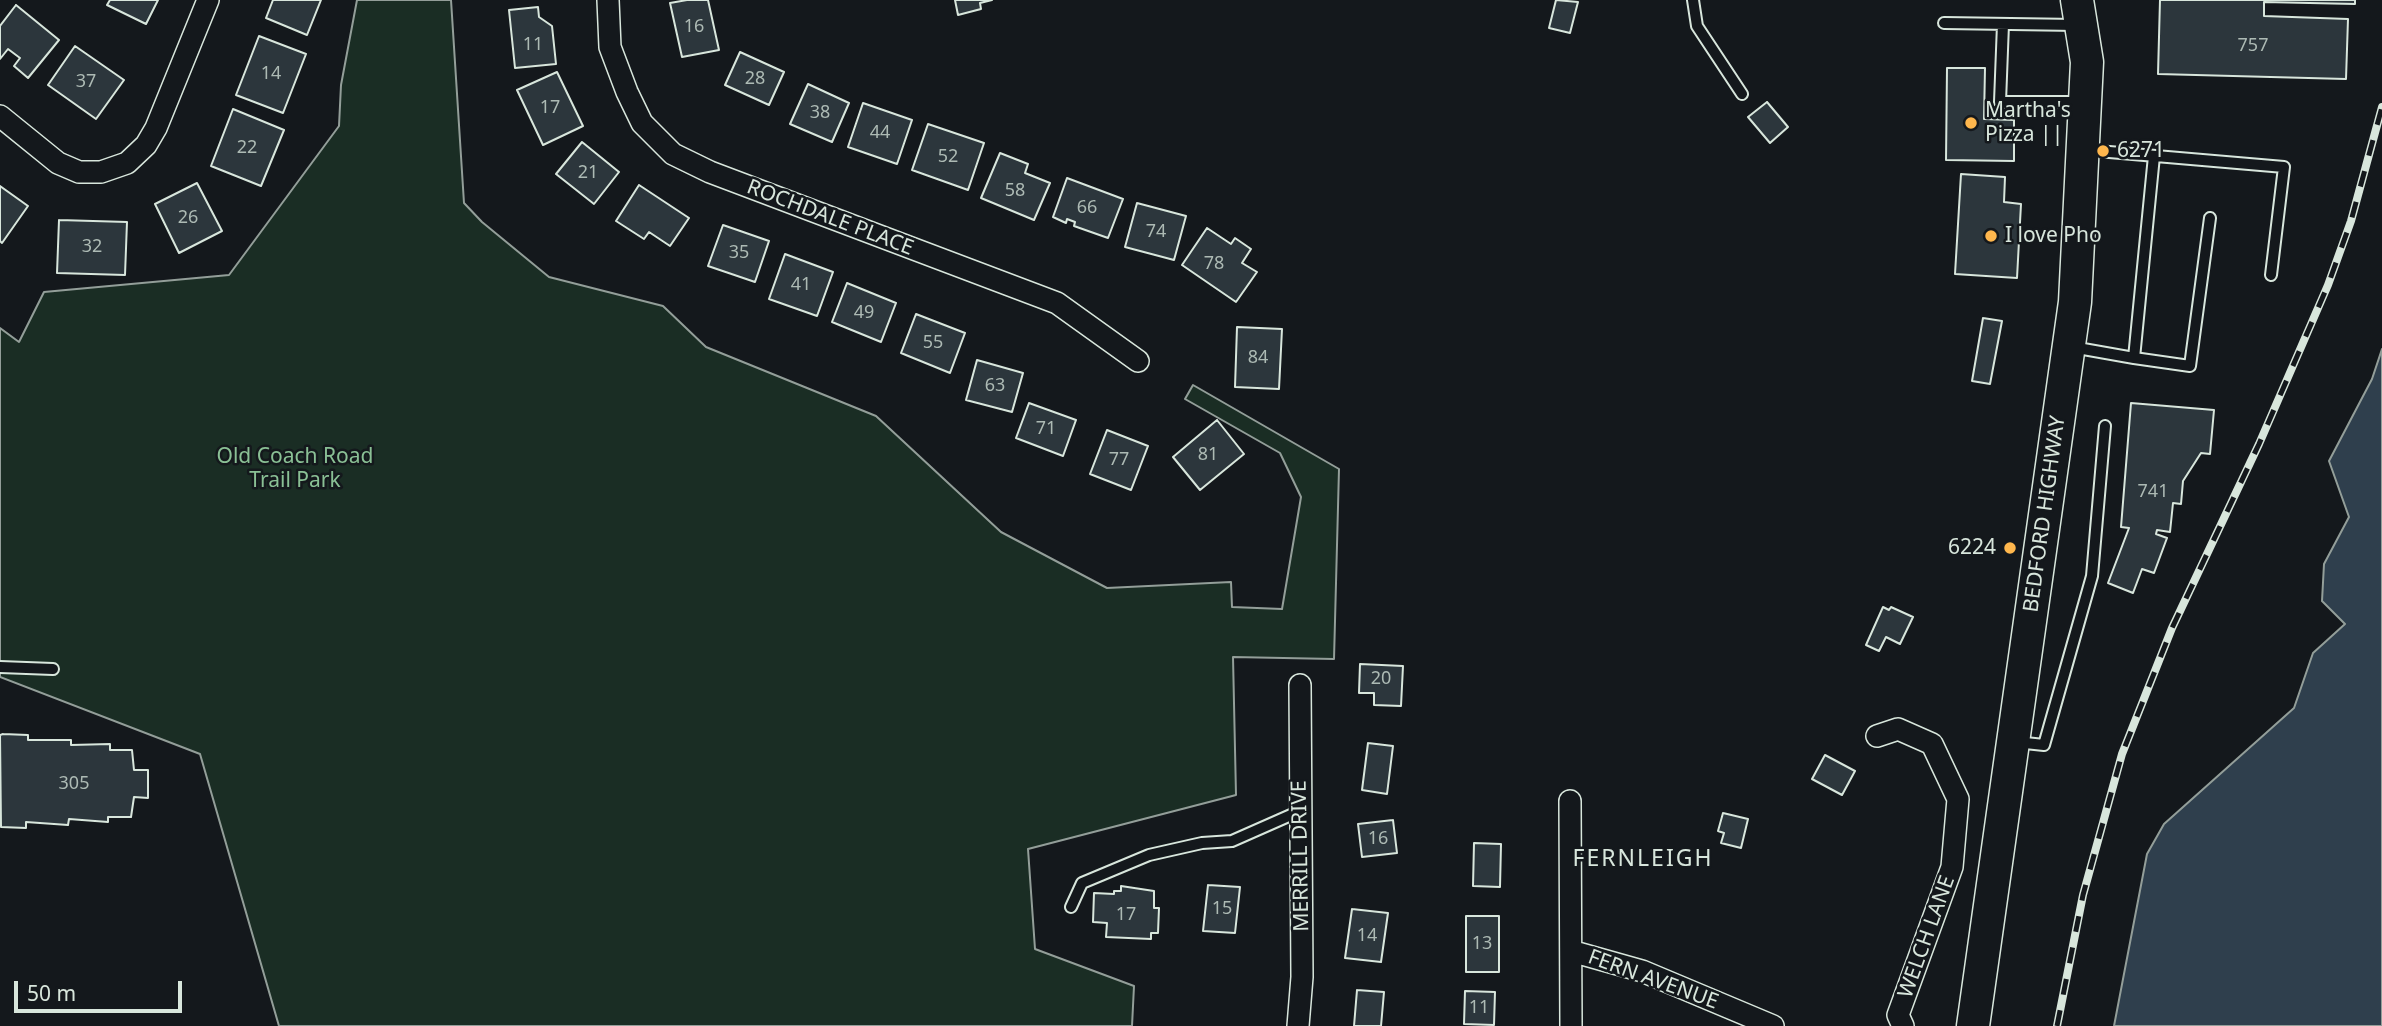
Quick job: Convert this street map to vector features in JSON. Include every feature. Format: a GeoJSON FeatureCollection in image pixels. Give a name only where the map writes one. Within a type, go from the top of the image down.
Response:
{"type":"FeatureCollection","features":[{"type":"Feature","properties":{"kind":"main road","name":"BEDFORD HIGHWAY"},"geometry":{"type":"LineString","coordinates":[[1973,1026],[2076,302],[2087,62],[2079,13]]}},
{"type":"Feature","properties":{"kind":"street"},"geometry":{"type":"LineString","coordinates":[[0,116],[58,163],[79,172],[101,172],[127,163],[146,145],[156,128],[208,0]]}},
{"type":"Feature","properties":{"kind":"street","name":"ROCHDALE PLACE"},"geometry":{"type":"LineString","coordinates":[[608,0],[610,47],[627,92],[642,123],[673,154],[710,172],[1056,303],[1138,361]]}},
{"type":"Feature","properties":{"kind":"street","name":"MERRILL DRIVE"},"geometry":{"type":"LineString","coordinates":[[1298,1026],[1302,977],[1300,685]]}},
{"type":"Feature","properties":{"kind":"street","name":"WELCH LANE"},"geometry":{"type":"LineString","coordinates":[[1877,736],[1898,729],[1932,744],[1958,799],[1952,867],[1898,1015],[1903,1026]]}},
{"type":"Feature","properties":{"kind":"street"},"geometry":{"type":"LineString","coordinates":[[1570,801],[1571,1026]]}},
{"type":"Feature","properties":{"kind":"street","name":"FERN AVENUE"},"geometry":{"type":"LineString","coordinates":[[1571,951],[1642,971],[1773,1026]]}},
{"type":"Feature","properties":{"kind":"lane"},"geometry":{"type":"LineString","coordinates":[[1693,0],[1697,26],[1742,94]]}},
{"type":"Feature","properties":{"kind":"lane"},"geometry":{"type":"LineString","coordinates":[[1944,23],[2003,24],[2079,13]]}},
{"type":"Feature","properties":{"kind":"lane"},"geometry":{"type":"LineString","coordinates":[[2003,24],[2000,102],[2085,102]]}},
{"type":"Feature","properties":{"kind":"lane"},"geometry":{"type":"LineString","coordinates":[[2083,150],[2284,167],[2271,275]]}},
{"type":"Feature","properties":{"kind":"lane"},"geometry":{"type":"LineString","coordinates":[[2134,358],[2154,156]]}},
{"type":"Feature","properties":{"kind":"lane"},"geometry":{"type":"LineString","coordinates":[[2069,347],[2190,366],[2210,218]]}},
{"type":"Feature","properties":{"kind":"lane"},"geometry":{"type":"LineString","coordinates":[[2013,742],[2044,745],[2092,576],[2105,426]]}},
{"type":"Feature","properties":{"kind":"lane"},"geometry":{"type":"LineString","coordinates":[[0,667],[54,669]]}},
{"type":"Feature","properties":{"kind":"lane"},"geometry":{"type":"LineString","coordinates":[[1071,907],[1082,883],[1093,878],[1149,855],[1202,843],[1232,841],[1300,811]]}},
{"type":"Feature","properties":{"kind":"green space","name":"Old Coach Road Trail Park"},"geometry":{"type":"Polygon","coordinates":[[[357,0],[451,0],[464,203],[482,222],[549,277],[663,306],[706,347],[876,416],[1001,532],[1107,588],[1231,582],[1232,607],[1282,609],[1301,497],[1280,453],[1185,399],[1193,385],[1339,469],[1334,659],[1233,657],[1236,795],[1028,849],[1035,949],[1134,986],[1132,1026],[279,1026],[200,754],[0,677],[0,328],[19,342],[44,292],[229,275],[339,126],[341,85],[357,0]]]}},
{"type":"Feature","properties":{"kind":"water"},"geometry":{"type":"Polygon","coordinates":[[[2382,349],[2382,1026],[2114,1026],[2147,854],[2164,824],[2294,708],[2313,653],[2345,624],[2322,601],[2324,564],[2349,517],[2329,461],[2372,379],[2382,349]]]}},
{"type":"Feature","properties":{"kind":"building"},"geometry":{"type":"Polygon","coordinates":[[[110,0],[158,0],[146,24],[107,5],[110,0]]]}},
{"type":"Feature","properties":{"kind":"building"},"geometry":{"type":"Polygon","coordinates":[[[273,0],[321,0],[307,35],[266,18],[273,0]]]}},
{"type":"Feature","properties":{"kind":"building"},"geometry":{"type":"Polygon","coordinates":[[[708,0],[719,50],[682,57],[670,3],[708,0]]]}},
{"type":"Feature","properties":{"kind":"building"},"geometry":{"type":"Polygon","coordinates":[[[955,0],[992,0],[980,3],[981,9],[958,15],[955,0]]]}},
{"type":"Feature","properties":{"kind":"building"},"geometry":{"type":"Polygon","coordinates":[[[1556,0],[1578,2],[1570,33],[1549,28],[1556,0]]]}},
{"type":"Feature","properties":{"kind":"building"},"geometry":{"type":"Polygon","coordinates":[[[2160,0],[2355,0],[2355,4],[2264,2],[2264,16],[2348,19],[2346,79],[2158,74],[2160,0]]]}},
{"type":"Feature","properties":{"kind":"building"},"geometry":{"type":"Polygon","coordinates":[[[16,5],[59,40],[28,78],[14,66],[20,58],[8,49],[0,59],[0,26],[16,5]]]}},
{"type":"Feature","properties":{"kind":"building"},"geometry":{"type":"Polygon","coordinates":[[[538,7],[539,17],[552,26],[556,64],[515,68],[509,10],[538,7]]]}},
{"type":"Feature","properties":{"kind":"building"},"geometry":{"type":"Polygon","coordinates":[[[259,36],[306,54],[283,113],[236,95],[259,36]]]}},
{"type":"Feature","properties":{"kind":"building"},"geometry":{"type":"Polygon","coordinates":[[[75,46],[124,80],[96,119],[48,85],[75,46]]]}},
{"type":"Feature","properties":{"kind":"building"},"geometry":{"type":"Polygon","coordinates":[[[740,52],[784,72],[769,105],[725,85],[740,52]]]}},
{"type":"Feature","properties":{"kind":"building"},"geometry":{"type":"Polygon","coordinates":[[[1947,68],[1985,68],[1984,119],[2014,120],[2014,161],[1946,160],[1947,68]]]}},
{"type":"Feature","properties":{"kind":"building"},"geometry":{"type":"Polygon","coordinates":[[[557,72],[583,126],[543,145],[517,90],[557,72]]]}},
{"type":"Feature","properties":{"kind":"building"},"geometry":{"type":"Polygon","coordinates":[[[808,84],[849,103],[832,142],[790,124],[808,84]]]}},
{"type":"Feature","properties":{"kind":"building"},"geometry":{"type":"Polygon","coordinates":[[[1767,102],[1788,127],[1770,143],[1748,117],[1767,102]]]}},
{"type":"Feature","properties":{"kind":"building"},"geometry":{"type":"Polygon","coordinates":[[[863,103],[912,120],[897,164],[848,147],[863,103]]]}},
{"type":"Feature","properties":{"kind":"building"},"geometry":{"type":"Polygon","coordinates":[[[233,109],[284,130],[261,186],[211,166],[233,109]]]}},
{"type":"Feature","properties":{"kind":"building"},"geometry":{"type":"Polygon","coordinates":[[[928,124],[984,143],[968,190],[912,170],[928,124]]]}},
{"type":"Feature","properties":{"kind":"building"},"geometry":{"type":"Polygon","coordinates":[[[582,142],[619,172],[594,204],[556,174],[582,142]]]}},
{"type":"Feature","properties":{"kind":"building"},"geometry":{"type":"Polygon","coordinates":[[[1000,153],[1028,164],[1025,173],[1050,183],[1034,220],[981,198],[1000,153]]]}},
{"type":"Feature","properties":{"kind":"building"},"geometry":{"type":"Polygon","coordinates":[[[1961,174],[2005,177],[2004,202],[2021,204],[2017,278],[1955,274],[1961,174]]]}},
{"type":"Feature","properties":{"kind":"building"},"geometry":{"type":"Polygon","coordinates":[[[1067,178],[1123,199],[1108,238],[1074,226],[1075,222],[1067,219],[1066,223],[1053,217],[1067,178]]]}},
{"type":"Feature","properties":{"kind":"building"},"geometry":{"type":"Polygon","coordinates":[[[197,183],[222,231],[179,253],[155,204],[197,183]]]}},
{"type":"Feature","properties":{"kind":"building"},"geometry":{"type":"Polygon","coordinates":[[[639,185],[689,218],[670,246],[649,232],[644,239],[616,221],[639,185]]]}},
{"type":"Feature","properties":{"kind":"building"},"geometry":{"type":"Polygon","coordinates":[[[0,186],[28,206],[2,243],[0,241],[0,186]]]}},
{"type":"Feature","properties":{"kind":"building"},"geometry":{"type":"Polygon","coordinates":[[[1137,203],[1186,216],[1174,260],[1125,247],[1137,203]]]}},
{"type":"Feature","properties":{"kind":"building"},"geometry":{"type":"Polygon","coordinates":[[[59,220],[127,222],[125,275],[57,273],[59,220]]]}},
{"type":"Feature","properties":{"kind":"building"},"geometry":{"type":"Polygon","coordinates":[[[723,225],[769,241],[755,282],[708,266],[723,225]]]}},
{"type":"Feature","properties":{"kind":"building"},"geometry":{"type":"Polygon","coordinates":[[[1207,228],[1231,244],[1235,238],[1251,249],[1242,263],[1257,272],[1236,302],[1182,265],[1207,228]]]}},
{"type":"Feature","properties":{"kind":"building"},"geometry":{"type":"Polygon","coordinates":[[[785,254],[833,272],[817,316],[769,299],[785,254]]]}},
{"type":"Feature","properties":{"kind":"building"},"geometry":{"type":"Polygon","coordinates":[[[847,283],[896,303],[881,342],[832,322],[847,283]]]}},
{"type":"Feature","properties":{"kind":"building"},"geometry":{"type":"Polygon","coordinates":[[[916,314],[965,333],[950,373],[901,353],[916,314]]]}},
{"type":"Feature","properties":{"kind":"building"},"geometry":{"type":"Polygon","coordinates":[[[1983,318],[2002,321],[1990,384],[1972,381],[1983,318]]]}},
{"type":"Feature","properties":{"kind":"building"},"geometry":{"type":"Polygon","coordinates":[[[1237,327],[1282,329],[1279,389],[1235,387],[1237,327]]]}},
{"type":"Feature","properties":{"kind":"building"},"geometry":{"type":"Polygon","coordinates":[[[977,360],[1023,373],[1012,412],[966,400],[977,360]]]}},
{"type":"Feature","properties":{"kind":"building"},"geometry":{"type":"Polygon","coordinates":[[[1029,403],[1076,420],[1063,456],[1016,438],[1029,403]]]}},
{"type":"Feature","properties":{"kind":"building"},"geometry":{"type":"Polygon","coordinates":[[[2131,403],[2214,410],[2210,454],[2201,453],[2183,481],[2181,504],[2173,503],[2170,532],[2157,530],[2156,534],[2167,538],[2154,573],[2142,569],[2133,593],[2108,583],[2129,528],[2121,527],[2131,403]]]}},
{"type":"Feature","properties":{"kind":"building"},"geometry":{"type":"Polygon","coordinates":[[[1217,420],[1244,454],[1200,490],[1173,457],[1217,420]]]}},
{"type":"Feature","properties":{"kind":"building"},"geometry":{"type":"Polygon","coordinates":[[[1107,430],[1148,446],[1131,490],[1090,474],[1107,430]]]}},
{"type":"Feature","properties":{"kind":"building"},"geometry":{"type":"Polygon","coordinates":[[[1883,607],[1889,610],[1891,607],[1913,617],[1900,644],[1886,637],[1879,651],[1866,645],[1883,607]]]}},
{"type":"Feature","properties":{"kind":"building"},"geometry":{"type":"Polygon","coordinates":[[[1360,664],[1403,666],[1401,706],[1374,705],[1374,693],[1359,693],[1360,664]]]}},
{"type":"Feature","properties":{"kind":"building"},"geometry":{"type":"Polygon","coordinates":[[[0,735],[28,735],[28,740],[71,740],[71,745],[110,744],[110,750],[132,750],[134,770],[148,770],[148,798],[134,797],[131,817],[108,817],[108,822],[69,819],[68,825],[26,822],[26,828],[1,827],[0,735]]]}},
{"type":"Feature","properties":{"kind":"building"},"geometry":{"type":"Polygon","coordinates":[[[1368,743],[1393,746],[1387,794],[1362,790],[1368,743]]]}},
{"type":"Feature","properties":{"kind":"building"},"geometry":{"type":"Polygon","coordinates":[[[1825,755],[1855,771],[1842,795],[1812,779],[1825,755]]]}},
{"type":"Feature","properties":{"kind":"building"},"geometry":{"type":"Polygon","coordinates":[[[1723,813],[1748,819],[1741,848],[1721,843],[1724,833],[1718,831],[1723,813]]]}},
{"type":"Feature","properties":{"kind":"building"},"geometry":{"type":"Polygon","coordinates":[[[1393,820],[1397,853],[1362,857],[1358,824],[1393,820]]]}},
{"type":"Feature","properties":{"kind":"building"},"geometry":{"type":"Polygon","coordinates":[[[1474,843],[1501,844],[1500,887],[1473,886],[1474,843]]]}},
{"type":"Feature","properties":{"kind":"building"},"geometry":{"type":"Polygon","coordinates":[[[1208,885],[1240,887],[1235,933],[1203,931],[1208,885]]]}},
{"type":"Feature","properties":{"kind":"building"},"geometry":{"type":"Polygon","coordinates":[[[1121,886],[1154,891],[1154,908],[1159,908],[1158,933],[1151,933],[1151,939],[1106,937],[1107,923],[1093,922],[1094,893],[1114,894],[1114,891],[1121,891],[1121,886]]]}},
{"type":"Feature","properties":{"kind":"building"},"geometry":{"type":"Polygon","coordinates":[[[1352,909],[1388,913],[1381,962],[1345,958],[1352,909]]]}},
{"type":"Feature","properties":{"kind":"building"},"geometry":{"type":"Polygon","coordinates":[[[1466,916],[1499,916],[1499,972],[1466,972],[1466,916]]]}},
{"type":"Feature","properties":{"kind":"building"},"geometry":{"type":"Polygon","coordinates":[[[1357,990],[1384,992],[1381,1026],[1354,1026],[1357,990]]]}},
{"type":"Feature","properties":{"kind":"building"},"geometry":{"type":"Polygon","coordinates":[[[1465,991],[1495,992],[1494,1025],[1464,1024],[1465,991]]]}},
{"type":"Feature","properties":{"kind":"railway"},"geometry":{"type":"LineString","coordinates":[[2057,1026],[2083,895],[2122,754],[2172,628],[2259,444],[2328,285],[2351,221],[2382,107]]}},
{"type":"Feature","properties":{"kind":"place","name":"Martha's Pizza ||"},"geometry":{"type":"Point","coordinates":[1971,123]}},
{"type":"Feature","properties":{"kind":"place","name":"6271"},"geometry":{"type":"Point","coordinates":[2103,151]}},
{"type":"Feature","properties":{"kind":"place","name":"I love Pho"},"geometry":{"type":"Point","coordinates":[1991,236]}},
{"type":"Feature","properties":{"kind":"place","name":"6224"},"geometry":{"type":"Point","coordinates":[2010,548]}},
{"type":"Feature","properties":{"kind":"district","name":"FERNLEIGH"},"geometry":{"type":"Point","coordinates":[1643,859]}}]}
